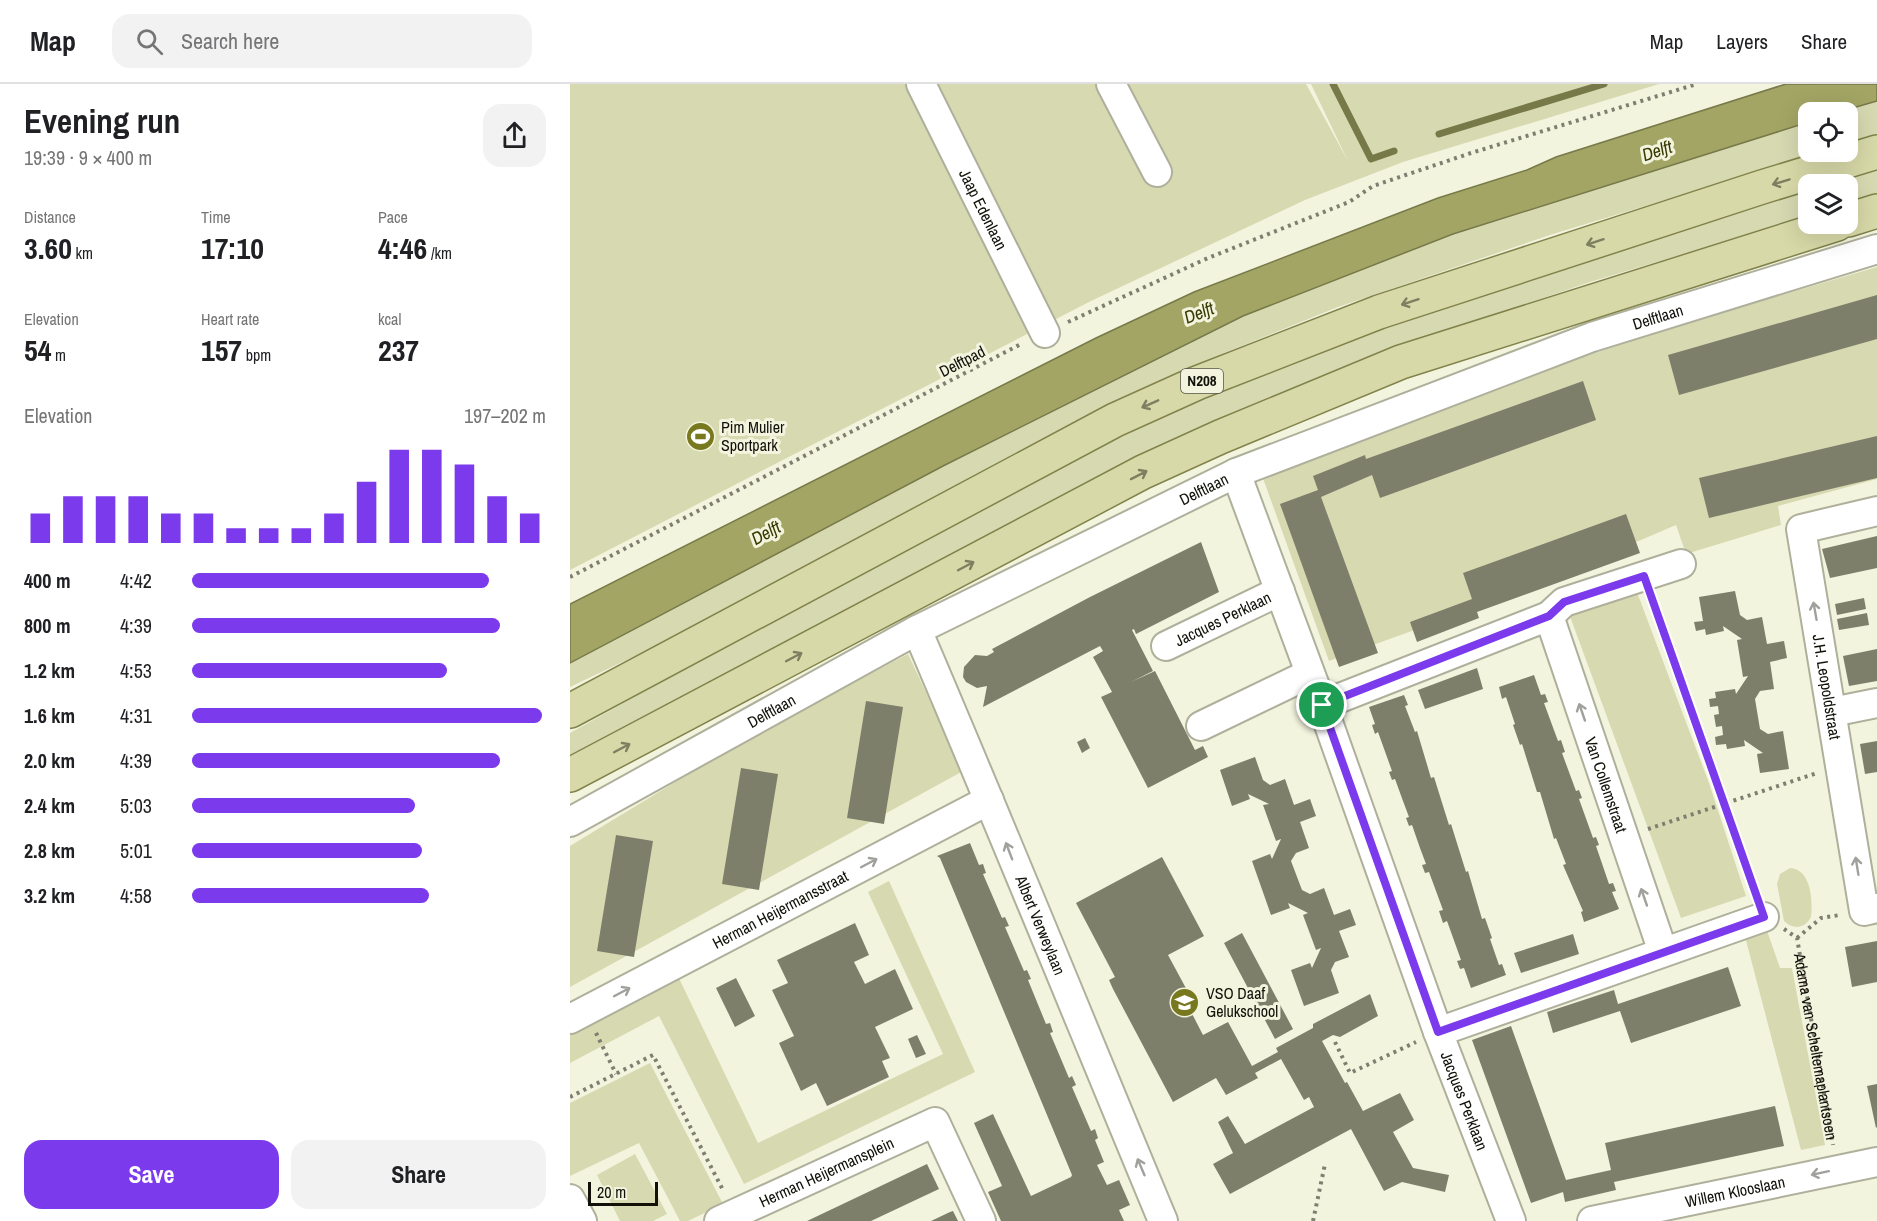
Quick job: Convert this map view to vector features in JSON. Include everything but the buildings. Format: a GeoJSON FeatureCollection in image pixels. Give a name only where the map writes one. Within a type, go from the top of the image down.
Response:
{"type":"FeatureCollection","features":[{"type":"Feature","properties":{"kind":"main road","name":"N208"},"geometry":{"type":"LineString","coordinates":[[570,711],[1115,420],[1197,383],[1379,312],[1877,153]]}},
{"type":"Feature","properties":{"kind":"main road"},"geometry":{"type":"LineString","coordinates":[[1858,217],[1877,211]]}},
{"type":"Feature","properties":{"kind":"main road"},"geometry":{"type":"LineString","coordinates":[[570,776],[1143,472],[1220,437],[1401,362],[1805,234]]}},
{"type":"Feature","properties":{"kind":"street","name":"Jaap Edenlaan"},"geometry":{"type":"LineString","coordinates":[[921,84],[1045,333]]}},
{"type":"Feature","properties":{"kind":"street"},"geometry":{"type":"LineString","coordinates":[[1111,84],[1157,172]]}},
{"type":"Feature","properties":{"kind":"street","name":"Delftlaan"},"geometry":{"type":"LineString","coordinates":[[570,822],[917,630],[1236,473],[1592,337],[1877,249]]}},
{"type":"Feature","properties":{"kind":"street","name":"Jacques Perklaan"},"geometry":{"type":"LineString","coordinates":[[1236,473],[1322,705],[1438,1032],[1511,1221]]}},
{"type":"Feature","properties":{"kind":"street","name":"J.H. Leopoldstraat"},"geometry":{"type":"LineString","coordinates":[[1870,910],[1840,765],[1801,529],[1877,511]]}},
{"type":"Feature","properties":{"kind":"street"},"geometry":{"type":"LineString","coordinates":[[1322,705],[1549,616],[1564,602],[1681,564]]}},
{"type":"Feature","properties":{"kind":"street","name":"Jacques Perklaan"},"geometry":{"type":"LineString","coordinates":[[1166,646],[1280,591]]}},
{"type":"Feature","properties":{"kind":"street","name":"Van Collemstraat"},"geometry":{"type":"LineString","coordinates":[[1549,616],[1663,952]]}},
{"type":"Feature","properties":{"kind":"street","name":"Albert Verweylaan"},"geometry":{"type":"LineString","coordinates":[[917,630],[1163,1221]]}},
{"type":"Feature","properties":{"kind":"street"},"geometry":{"type":"LineString","coordinates":[[1201,726],[1309,674]]}},
{"type":"Feature","properties":{"kind":"street"},"geometry":{"type":"LineString","coordinates":[[1832,712],[1877,703]]}},
{"type":"Feature","properties":{"kind":"street","name":"Herman Heijermansstraat"},"geometry":{"type":"LineString","coordinates":[[578,1015],[989,800]]}},
{"type":"Feature","properties":{"kind":"street"},"geometry":{"type":"LineString","coordinates":[[1438,1032],[1764,917]]}},
{"type":"Feature","properties":{"kind":"street","name":"Herman Heijermansplein"},"geometry":{"type":"LineString","coordinates":[[727,1217],[935,1122],[981,1221]]}},
{"type":"Feature","properties":{"kind":"street","name":"Willem Klooslaan"},"geometry":{"type":"LineString","coordinates":[[1592,1221],[1877,1161]]}},
{"type":"Feature","properties":{"kind":"street"},"geometry":{"type":"LineString","coordinates":[[570,1199],[582,1221]]}},
{"type":"Feature","properties":{"kind":"path","name":"Delftpad"},"geometry":{"type":"LineString","coordinates":[[570,577],[1045,333],[1208,258],[1349,202],[1373,186],[1697,84]]}},
{"type":"Feature","properties":{"kind":"path"},"geometry":{"type":"LineString","coordinates":[[1644,576],[1764,917]]}},
{"type":"Feature","properties":{"kind":"path"},"geometry":{"type":"LineString","coordinates":[[1624,837],[1840,765]]}},
{"type":"Feature","properties":{"kind":"path"},"geometry":{"type":"LineString","coordinates":[[1797,938],[1821,918],[1870,910]]}},
{"type":"Feature","properties":{"kind":"path","name":"Adama van Scheltemaplantsoen"},"geometry":{"type":"LineString","coordinates":[[1764,917],[1797,938],[1838,1170]]}},
{"type":"Feature","properties":{"kind":"path"},"geometry":{"type":"LineString","coordinates":[[578,1015],[616,1074]]}},
{"type":"Feature","properties":{"kind":"path"},"geometry":{"type":"LineString","coordinates":[[1335,1042],[1350,1073],[1438,1032]]}},
{"type":"Feature","properties":{"kind":"path"},"geometry":{"type":"LineString","coordinates":[[570,1097],[653,1054],[727,1217]]}},
{"type":"Feature","properties":{"kind":"path"},"geometry":{"type":"LineString","coordinates":[[1313,1221],[1325,1164]]}},
{"type":"Feature","properties":{"kind":"shaded area","name":"Pim Mulier Sportpark"},"geometry":{"type":"Polygon","coordinates":[[[570,84],[1306,84],[1348,161],[1311,84],[1659,84],[1403,162],[1305,200],[1091,301],[570,570],[570,84]]]}},
{"type":"Feature","properties":{"kind":"shaded area"},"geometry":{"type":"Polygon","coordinates":[[[1877,101],[1877,135],[1858,141],[1858,106],[1877,101]]]}},
{"type":"Feature","properties":{"kind":"shaded area"},"geometry":{"type":"Polygon","coordinates":[[[1798,125],[1798,160],[1553,234],[1338,307],[1224,353],[1128,400],[662,643],[570,687],[570,663],[945,465],[1243,316],[1453,234],[1798,125]]]}},
{"type":"Feature","properties":{"kind":"shaded area"},"geometry":{"type":"Polygon","coordinates":[[[1877,169],[1877,194],[1858,200],[1858,174],[1877,169]]]}},
{"type":"Feature","properties":{"kind":"shaded area"},"geometry":{"type":"Polygon","coordinates":[[[1798,192],[1798,219],[1590,282],[1481,319],[1256,404],[1088,485],[570,757],[570,733],[760,627],[1042,475],[1178,410],[1309,355],[1469,296],[1798,192]]]}},
{"type":"Feature","properties":{"kind":"shaded area"},"geometry":{"type":"Polygon","coordinates":[[[1877,267],[1877,479],[1778,506],[1781,525],[1686,554],[1676,525],[1641,540],[1555,570],[1555,579],[1329,661],[1260,470],[1652,333],[1877,267]]]}},
{"type":"Feature","properties":{"kind":"shaded area"},"geometry":{"type":"Polygon","coordinates":[[[1635,587],[1709,783],[1746,896],[1681,918],[1568,611],[1635,587]]]}},
{"type":"Feature","properties":{"kind":"shaded area"},"geometry":{"type":"Polygon","coordinates":[[[908,654],[963,771],[570,987],[570,846],[751,736],[908,654]]]}},
{"type":"Feature","properties":{"kind":"shaded area"},"geometry":{"type":"Polygon","coordinates":[[[1790,868],[1802,874],[1811,894],[1811,917],[1806,924],[1799,927],[1791,926],[1784,921],[1777,884],[1780,874],[1790,868]]]}},
{"type":"Feature","properties":{"kind":"shaded area"},"geometry":{"type":"Polygon","coordinates":[[[889,881],[975,1072],[744,1184],[659,1016],[570,1063],[570,1025],[676,972],[758,1143],[943,1054],[868,892],[889,881]]]}},
{"type":"Feature","properties":{"kind":"shaded area"},"geometry":{"type":"Polygon","coordinates":[[[1764,922],[1780,968],[1792,968],[1825,1145],[1801,1150],[1743,929],[1764,922]]]}},
{"type":"Feature","properties":{"kind":"shaded area"},"geometry":{"type":"Polygon","coordinates":[[[650,1063],[723,1204],[688,1221],[680,1221],[639,1143],[570,1176],[570,1103],[650,1063]]]}},
{"type":"Feature","properties":{"kind":"shaded area"},"geometry":{"type":"Polygon","coordinates":[[[635,1154],[667,1214],[653,1221],[620,1221],[597,1175],[635,1154]]]}},
{"type":"Feature","properties":{"kind":"water","name":"Delft"},"geometry":{"type":"Polygon","coordinates":[[[1786,84],[1877,84],[1877,101],[1858,106],[1858,102],[1798,102],[1798,125],[1453,234],[1243,316],[945,465],[570,663],[570,604],[1096,338],[1194,292],[1438,198],[1527,170],[1556,157],[1786,84]]]}},
{"type":"Feature","properties":{"kind":"waterway"},"geometry":{"type":"LineString","coordinates":[[1333,84],[1371,159],[1394,151]]}},
{"type":"Feature","properties":{"kind":"waterway"},"geometry":{"type":"LineString","coordinates":[[1439,134],[1604,84]]}},
{"type":"Feature","properties":{"kind":"place","name":"Pim Mulier Sportpark"},"geometry":{"type":"Point","coordinates":[700,436]}},
{"type":"Feature","properties":{"kind":"place","name":"VSO Daaf Gelukschool"},"geometry":{"type":"Point","coordinates":[1185,1002]}},
{"type":"Feature","properties":{"kind":"route"},"geometry":{"type":"LineString","coordinates":[[1644,576],[1764,917],[1438,1032],[1322,705],[1549,616],[1564,602],[1644,576]]}}]}
